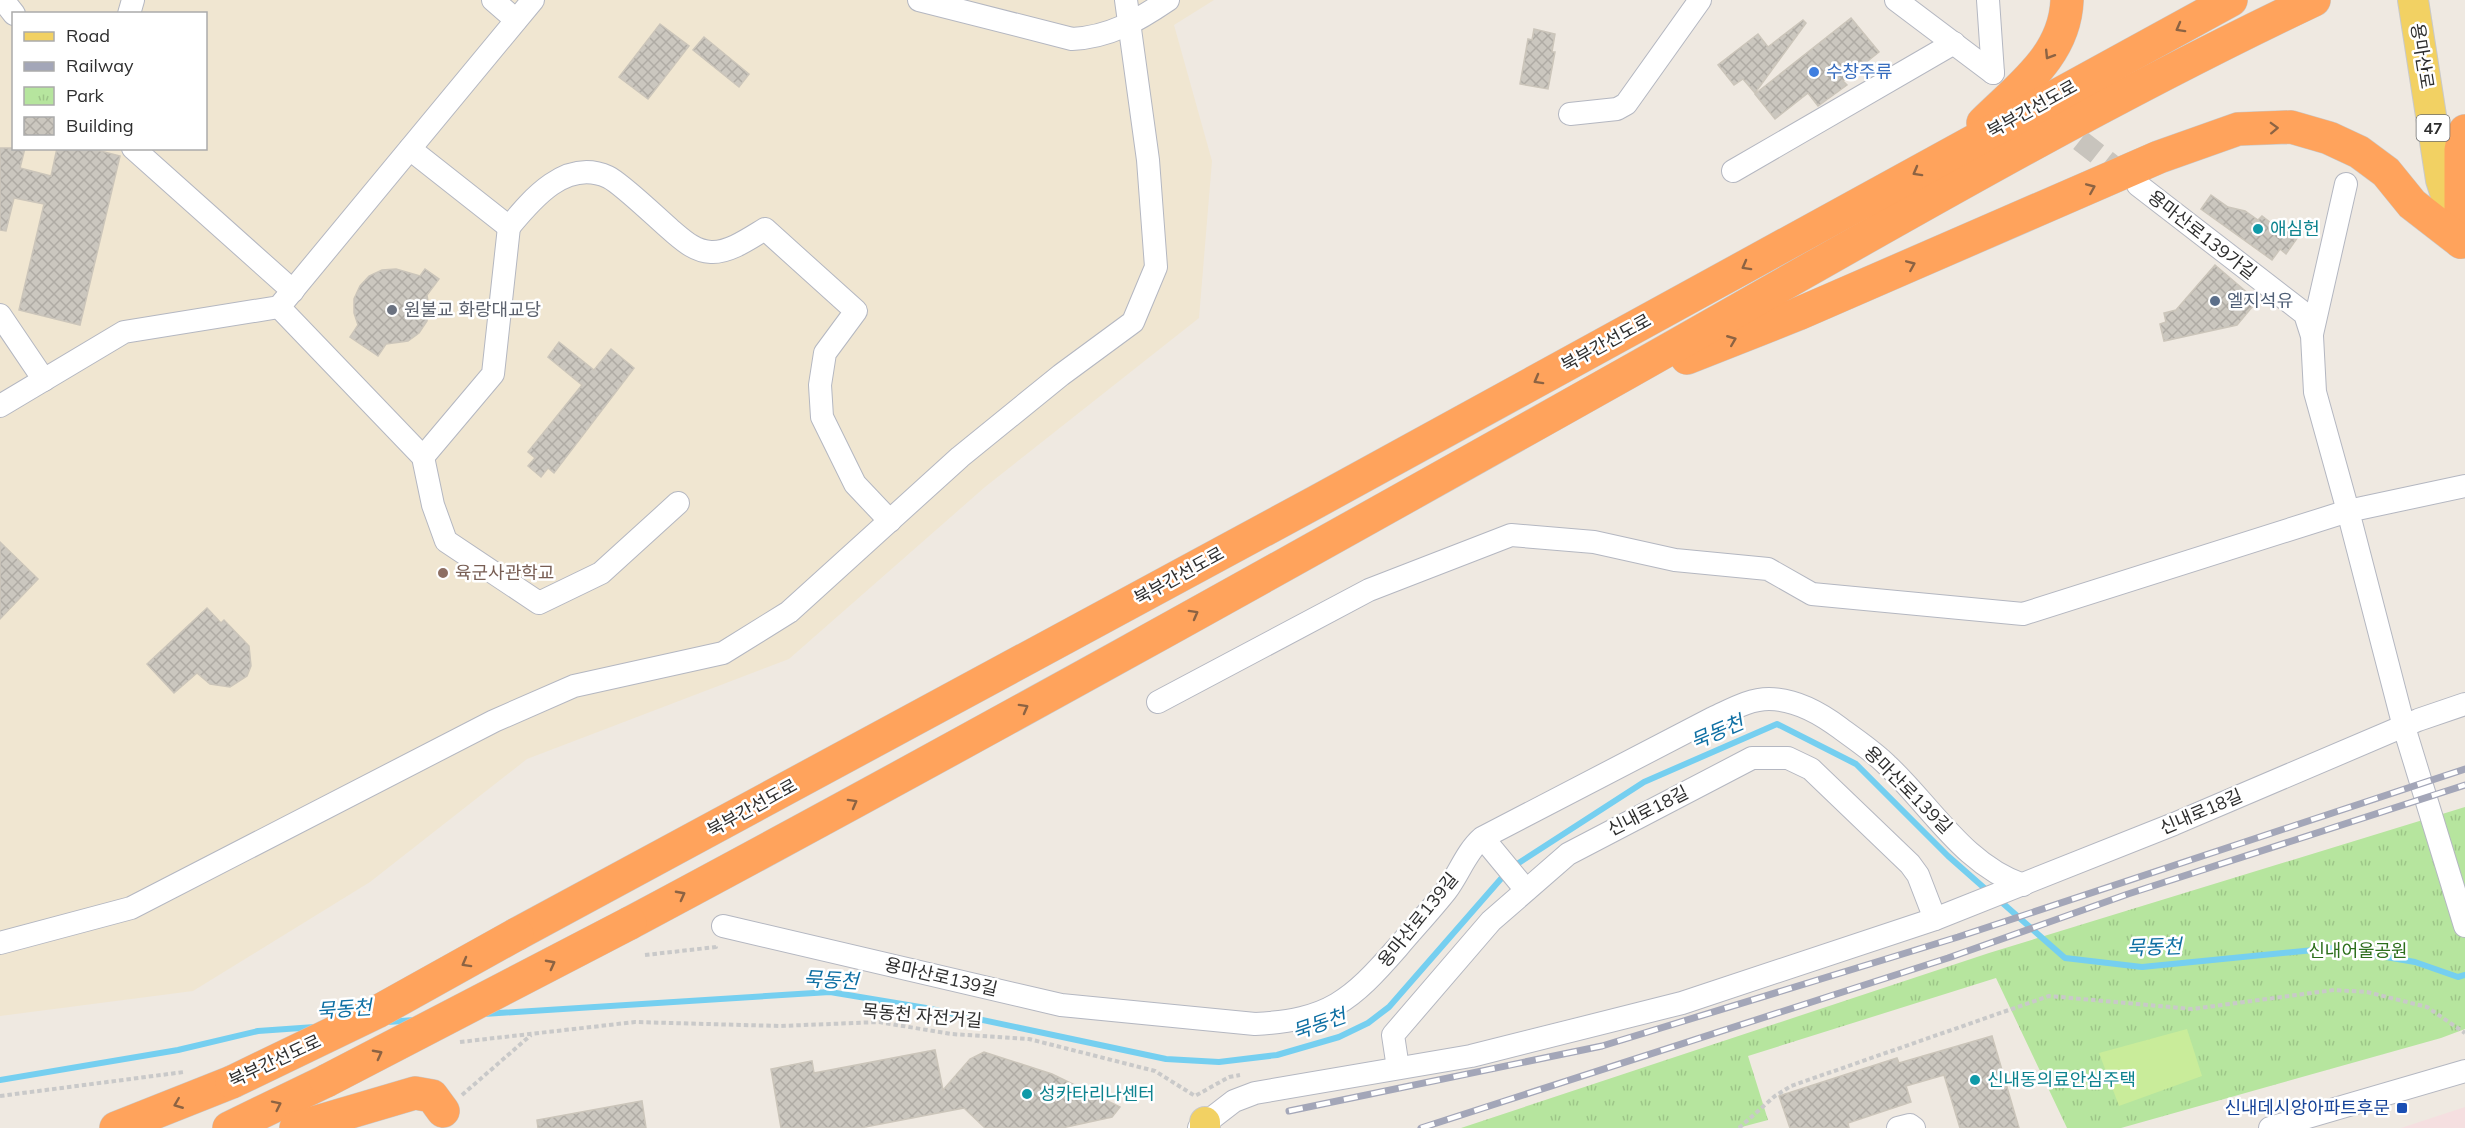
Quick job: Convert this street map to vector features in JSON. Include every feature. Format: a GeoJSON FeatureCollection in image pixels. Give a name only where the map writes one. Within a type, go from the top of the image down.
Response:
{"type":"FeatureCollection","features":[{"type":"Feature","properties":{"kind":"highway"},"geometry":{"type":"LineString","coordinates":[[1953,153],[2030,79],[2051,55],[2064,23],[2067,0]]}},
{"type":"Feature","properties":{"kind":"highway","name":"북부간선도로"},"geometry":{"type":"LineString","coordinates":[[116,1128],[232,1082],[377,1012],[1317,501],[2231,0]]}},
{"type":"Feature","properties":{"kind":"highway","name":"북부간선도로"},"geometry":{"type":"LineString","coordinates":[[229,1128],[326,1081],[843,808],[1561,410],[2054,132],[2220,45],[2314,0]]}},
{"type":"Feature","properties":{"kind":"highway"},"geometry":{"type":"LineString","coordinates":[[1561,410],[1798,314],[2159,157],[2238,129],[2291,128],[2329,138],[2359,152],[2386,172],[2412,204],[2463,247]]}},
{"type":"Feature","properties":{"kind":"highway"},"geometry":{"type":"LineString","coordinates":[[2463,247],[2461,150],[2465,131]]}},
{"type":"Feature","properties":{"kind":"highway"},"geometry":{"type":"LineString","coordinates":[[296,1128],[415,1093],[429,1094],[446,1120]]}},
{"type":"Feature","properties":{"kind":"main road","name":"용마산로"},"geometry":{"type":"LineString","coordinates":[[2413,0],[2441,180],[2463,247]]}},
{"type":"Feature","properties":{"kind":"street"},"geometry":{"type":"LineString","coordinates":[[3,0],[12,12]]}},
{"type":"Feature","properties":{"kind":"street"},"geometry":{"type":"LineString","coordinates":[[493,0],[516,20]]}},
{"type":"Feature","properties":{"kind":"street"},"geometry":{"type":"LineString","coordinates":[[0,406],[124,332],[286,299],[533,0]]}},
{"type":"Feature","properties":{"kind":"street"},"geometry":{"type":"LineString","coordinates":[[919,0],[985,8],[1072,39],[1086,38],[1130,25],[1168,0]]}},
{"type":"Feature","properties":{"kind":"street"},"geometry":{"type":"LineString","coordinates":[[0,942],[131,908],[494,721],[574,686],[723,653],[789,612],[969,450],[1061,375],[1133,322],[1156,267],[1148,160],[1126,0]]}},
{"type":"Feature","properties":{"kind":"street"},"geometry":{"type":"LineString","coordinates":[[1570,114],[1622,107],[1700,0]]}},
{"type":"Feature","properties":{"kind":"street"},"geometry":{"type":"LineString","coordinates":[[1896,0],[1993,72],[1988,0]]}},
{"type":"Feature","properties":{"kind":"street"},"geometry":{"type":"LineString","coordinates":[[1733,171],[1954,43]]}},
{"type":"Feature","properties":{"kind":"street"},"geometry":{"type":"LineString","coordinates":[[410,149],[509,227]]}},
{"type":"Feature","properties":{"kind":"street"},"geometry":{"type":"LineString","coordinates":[[135,150],[286,299],[423,457],[433,505],[446,541],[539,603],[601,573],[678,503]]}},
{"type":"Feature","properties":{"kind":"street"},"geometry":{"type":"LineString","coordinates":[[423,457],[493,374],[509,227],[530,202],[556,180],[582,172],[608,177],[692,248],[712,252],[740,244],[765,229],[856,311],[825,353],[820,385],[822,417],[855,484],[890,521]]}},
{"type":"Feature","properties":{"kind":"street","name":"용마산로139가길"},"geometry":{"type":"LineString","coordinates":[[2312,336],[2346,184]]}},
{"type":"Feature","properties":{"kind":"street","name":"용마산로139가길"},"geometry":{"type":"LineString","coordinates":[[2138,185],[2305,314],[2312,336],[2315,392],[2404,727],[2465,926]]}},
{"type":"Feature","properties":{"kind":"street"},"geometry":{"type":"LineString","coordinates":[[0,315],[44,380]]}},
{"type":"Feature","properties":{"kind":"street"},"geometry":{"type":"LineString","coordinates":[[1158,702],[1369,590],[1511,536],[1594,542],[1675,560],[1768,569],[1812,594],[2023,614],[2348,511],[2465,486]]}},
{"type":"Feature","properties":{"kind":"street","name":"용마산로139길"},"geometry":{"type":"LineString","coordinates":[[720,937],[1061,1005],[1255,1024],[1286,1022],[1330,1010],[1365,985],[1444,893],[1470,851],[1483,838],[1733,709],[1758,700],[1780,699],[1810,709],[1860,742],[1887,765],[1976,859],[2007,880],[2023,885]]}},
{"type":"Feature","properties":{"kind":"street","name":"신내로18길"},"geometry":{"type":"LineString","coordinates":[[1201,1119],[1249,1095],[1471,1056],[1682,1003],[1935,920],[2465,704]]}},
{"type":"Feature","properties":{"kind":"street","name":"신내로18길"},"geometry":{"type":"LineString","coordinates":[[1398,1068],[1393,1042],[1399,1027],[1478,935],[1526,890],[1581,845],[1752,758],[1777,756],[1788,758],[1811,769],[1910,864],[1918,875],[1935,920]]}},
{"type":"Feature","properties":{"kind":"street"},"geometry":{"type":"LineString","coordinates":[[1483,838],[1526,890]]}},
{"type":"Feature","properties":{"kind":"street"},"geometry":{"type":"LineString","coordinates":[[2270,1128],[2465,1071]]}},
{"type":"Feature","properties":{"kind":"street"},"geometry":{"type":"LineString","coordinates":[[1898,1128],[1907,1125],[1914,1128]]}},
{"type":"Feature","properties":{"kind":"path"},"geometry":{"type":"LineString","coordinates":[[645,955],[720,937]]}},
{"type":"Feature","properties":{"kind":"path"},"geometry":{"type":"LineString","coordinates":[[1739,1128],[1775,1096],[1791,1086],[2049,996],[2192,1009],[2334,990],[2367,992],[2427,1007],[2465,1033]]}},
{"type":"Feature","properties":{"kind":"path","name":"목동천 자전거길"},"geometry":{"type":"LineString","coordinates":[[635,1022],[780,1026],[879,1022],[951,1034],[1029,1039],[1155,1071],[1201,1119]]}},
{"type":"Feature","properties":{"kind":"path"},"geometry":{"type":"LineString","coordinates":[[446,1120],[531,1035]]}},
{"type":"Feature","properties":{"kind":"shaded area","name":"육군사관학교"},"geometry":{"type":"Polygon","coordinates":[[[0,0],[1214,0],[1174,25],[1212,161],[1199,318],[985,487],[789,659],[527,759],[370,882],[193,991],[0,1016],[0,0]]]}},
{"type":"Feature","properties":{"kind":"shaded area"},"geometry":{"type":"Polygon","coordinates":[[[2465,1107],[2465,1128],[2401,1128],[2465,1107]]]}},
{"type":"Feature","properties":{"kind":"green space","name":"신내어울공원"},"geometry":{"type":"Polygon","coordinates":[[[2465,807],[2465,1029],[2441,1038],[2121,1128],[2067,1128],[1996,978],[1748,1056],[1768,1120],[1738,1128],[1461,1128],[1989,953],[2465,807]]]}},
{"type":"Feature","properties":{"kind":"green space"},"geometry":{"type":"Polygon","coordinates":[[[2187,1029],[2202,1076],[2119,1106],[2099,1053],[2187,1029]]]}},
{"type":"Feature","properties":{"kind":"building"},"geometry":{"type":"Polygon","coordinates":[[[1851,18],[1879,52],[1843,81],[1847,85],[1818,106],[1808,93],[1775,119],[1755,94],[1851,18]]]}},
{"type":"Feature","properties":{"kind":"building"},"geometry":{"type":"Polygon","coordinates":[[[1803,20],[1806,23],[1755,93],[1743,79],[1734,85],[1718,65],[1758,34],[1768,47],[1803,20]]]}},
{"type":"Feature","properties":{"kind":"building"},"geometry":{"type":"Polygon","coordinates":[[[660,24],[689,46],[648,99],[619,77],[660,24]]]}},
{"type":"Feature","properties":{"kind":"building"},"geometry":{"type":"Polygon","coordinates":[[[1534,29],[1555,34],[1552,52],[1555,52],[1548,89],[1520,84],[1528,39],[1532,40],[1534,29]]]}},
{"type":"Feature","properties":{"kind":"building"},"geometry":{"type":"Polygon","coordinates":[[[704,37],[749,74],[739,87],[693,50],[704,37]]]}},
{"type":"Feature","properties":{"kind":"building"},"geometry":{"type":"Polygon","coordinates":[[[0,148],[24,150],[20,168],[51,176],[57,150],[97,150],[120,156],[80,325],[19,310],[44,204],[14,198],[6,231],[0,230],[0,148]]]}},
{"type":"Feature","properties":{"kind":"building","name":"애심헌"},"geometry":{"type":"Polygon","coordinates":[[[2211,195],[2228,207],[2245,211],[2258,220],[2262,216],[2275,226],[2278,222],[2298,237],[2286,254],[2280,249],[2272,260],[2201,209],[2211,195]]]}},
{"type":"Feature","properties":{"kind":"building"},"geometry":{"type":"Polygon","coordinates":[[[2215,265],[2257,301],[2237,325],[2164,341],[2160,324],[2166,322],[2164,313],[2176,310],[2215,265]]]}},
{"type":"Feature","properties":{"kind":"building","name":"원불교 화랑대교당"},"geometry":{"type":"Polygon","coordinates":[[[396,269],[420,276],[425,269],[439,279],[427,295],[429,308],[427,321],[419,333],[408,341],[386,344],[378,356],[350,337],[358,325],[354,313],[354,299],[360,286],[369,276],[382,270],[396,269]]]}},
{"type":"Feature","properties":{"kind":"building"},"geometry":{"type":"Polygon","coordinates":[[[559,342],[594,370],[611,349],[634,368],[554,473],[548,468],[541,477],[528,466],[535,458],[528,452],[582,385],[548,357],[559,342]]]}},
{"type":"Feature","properties":{"kind":"building"},"geometry":{"type":"Polygon","coordinates":[[[0,542],[38,579],[0,619],[0,542]]]}},
{"type":"Feature","properties":{"kind":"building"},"geometry":{"type":"Polygon","coordinates":[[[207,608],[221,623],[224,620],[249,646],[251,666],[247,676],[230,687],[210,684],[197,673],[174,693],[147,664],[207,608]]]}},
{"type":"Feature","properties":{"kind":"building"},"geometry":{"type":"Polygon","coordinates":[[[1992,1036],[2019,1128],[1960,1128],[1944,1075],[1906,1086],[1911,1102],[1848,1123],[1849,1128],[1790,1128],[1779,1096],[1897,1058],[1899,1063],[1992,1036]]]}},
{"type":"Feature","properties":{"kind":"building"},"geometry":{"type":"Polygon","coordinates":[[[935,1050],[943,1090],[970,1059],[984,1052],[1052,1074],[1120,1107],[1112,1117],[1062,1128],[985,1128],[964,1108],[860,1128],[781,1128],[771,1069],[812,1061],[814,1073],[935,1050]]]}},
{"type":"Feature","properties":{"kind":"building"},"geometry":{"type":"Polygon","coordinates":[[[642,1101],[646,1128],[538,1128],[537,1120],[642,1101]]]}},
{"type":"Feature","properties":{"kind":"waterway","name":"묵동천"},"geometry":{"type":"LineString","coordinates":[[1514,866],[1644,782],[1777,724],[1856,764],[1948,856],[1990,893]]}},
{"type":"Feature","properties":{"kind":"waterway","name":"묵동천"},"geometry":{"type":"LineString","coordinates":[[484,1014],[830,992],[926,1008],[1166,1059],[1219,1062],[1277,1055],[1339,1037],[1368,1023],[1389,1007],[1506,873]]}},
{"type":"Feature","properties":{"kind":"waterway","name":"묵동천"},"geometry":{"type":"LineString","coordinates":[[1998,899],[2065,958],[2142,967],[2334,948],[2415,962],[2458,977],[2465,975]]}},
{"type":"Feature","properties":{"kind":"waterway","name":"묵동천"},"geometry":{"type":"LineString","coordinates":[[388,1022],[414,1020]]}},
{"type":"Feature","properties":{"kind":"waterway","name":"묵동천"},"geometry":{"type":"LineString","coordinates":[[0,1080],[178,1050],[258,1031],[315,1027]]}},
{"type":"Feature","properties":{"kind":"tunnel"},"geometry":{"type":"LineString","coordinates":[[2054,120],[2132,181]]}},
{"type":"Feature","properties":{"kind":"railway"},"geometry":{"type":"LineString","coordinates":[[1289,1111],[1602,1046],[1958,937],[2465,769]]}},
{"type":"Feature","properties":{"kind":"railway"},"geometry":{"type":"LineString","coordinates":[[1421,1128],[1948,958],[2128,894],[2465,785]]}},
{"type":"Feature","properties":{"kind":"place","name":"수창주류"},"geometry":{"type":"Point","coordinates":[1814,72]}},
{"type":"Feature","properties":{"kind":"place","name":"애심헌"},"geometry":{"type":"Point","coordinates":[2258,229]}},
{"type":"Feature","properties":{"kind":"place","name":"엘지석유"},"geometry":{"type":"Point","coordinates":[2215,301]}},
{"type":"Feature","properties":{"kind":"place","name":"원불교 화랑대교당"},"geometry":{"type":"Point","coordinates":[392,310]}},
{"type":"Feature","properties":{"kind":"place","name":"육군사관학교"},"geometry":{"type":"Point","coordinates":[443,573]}},
{"type":"Feature","properties":{"kind":"place","name":"신내동의료안심주택"},"geometry":{"type":"Point","coordinates":[1975,1080]}},
{"type":"Feature","properties":{"kind":"place","name":"성카타리나센터"},"geometry":{"type":"Point","coordinates":[1027,1094]}},
{"type":"Feature","properties":{"kind":"place","name":"신내데시앙아파트후문"},"geometry":{"type":"Point","coordinates":[2402,1108]}}]}
